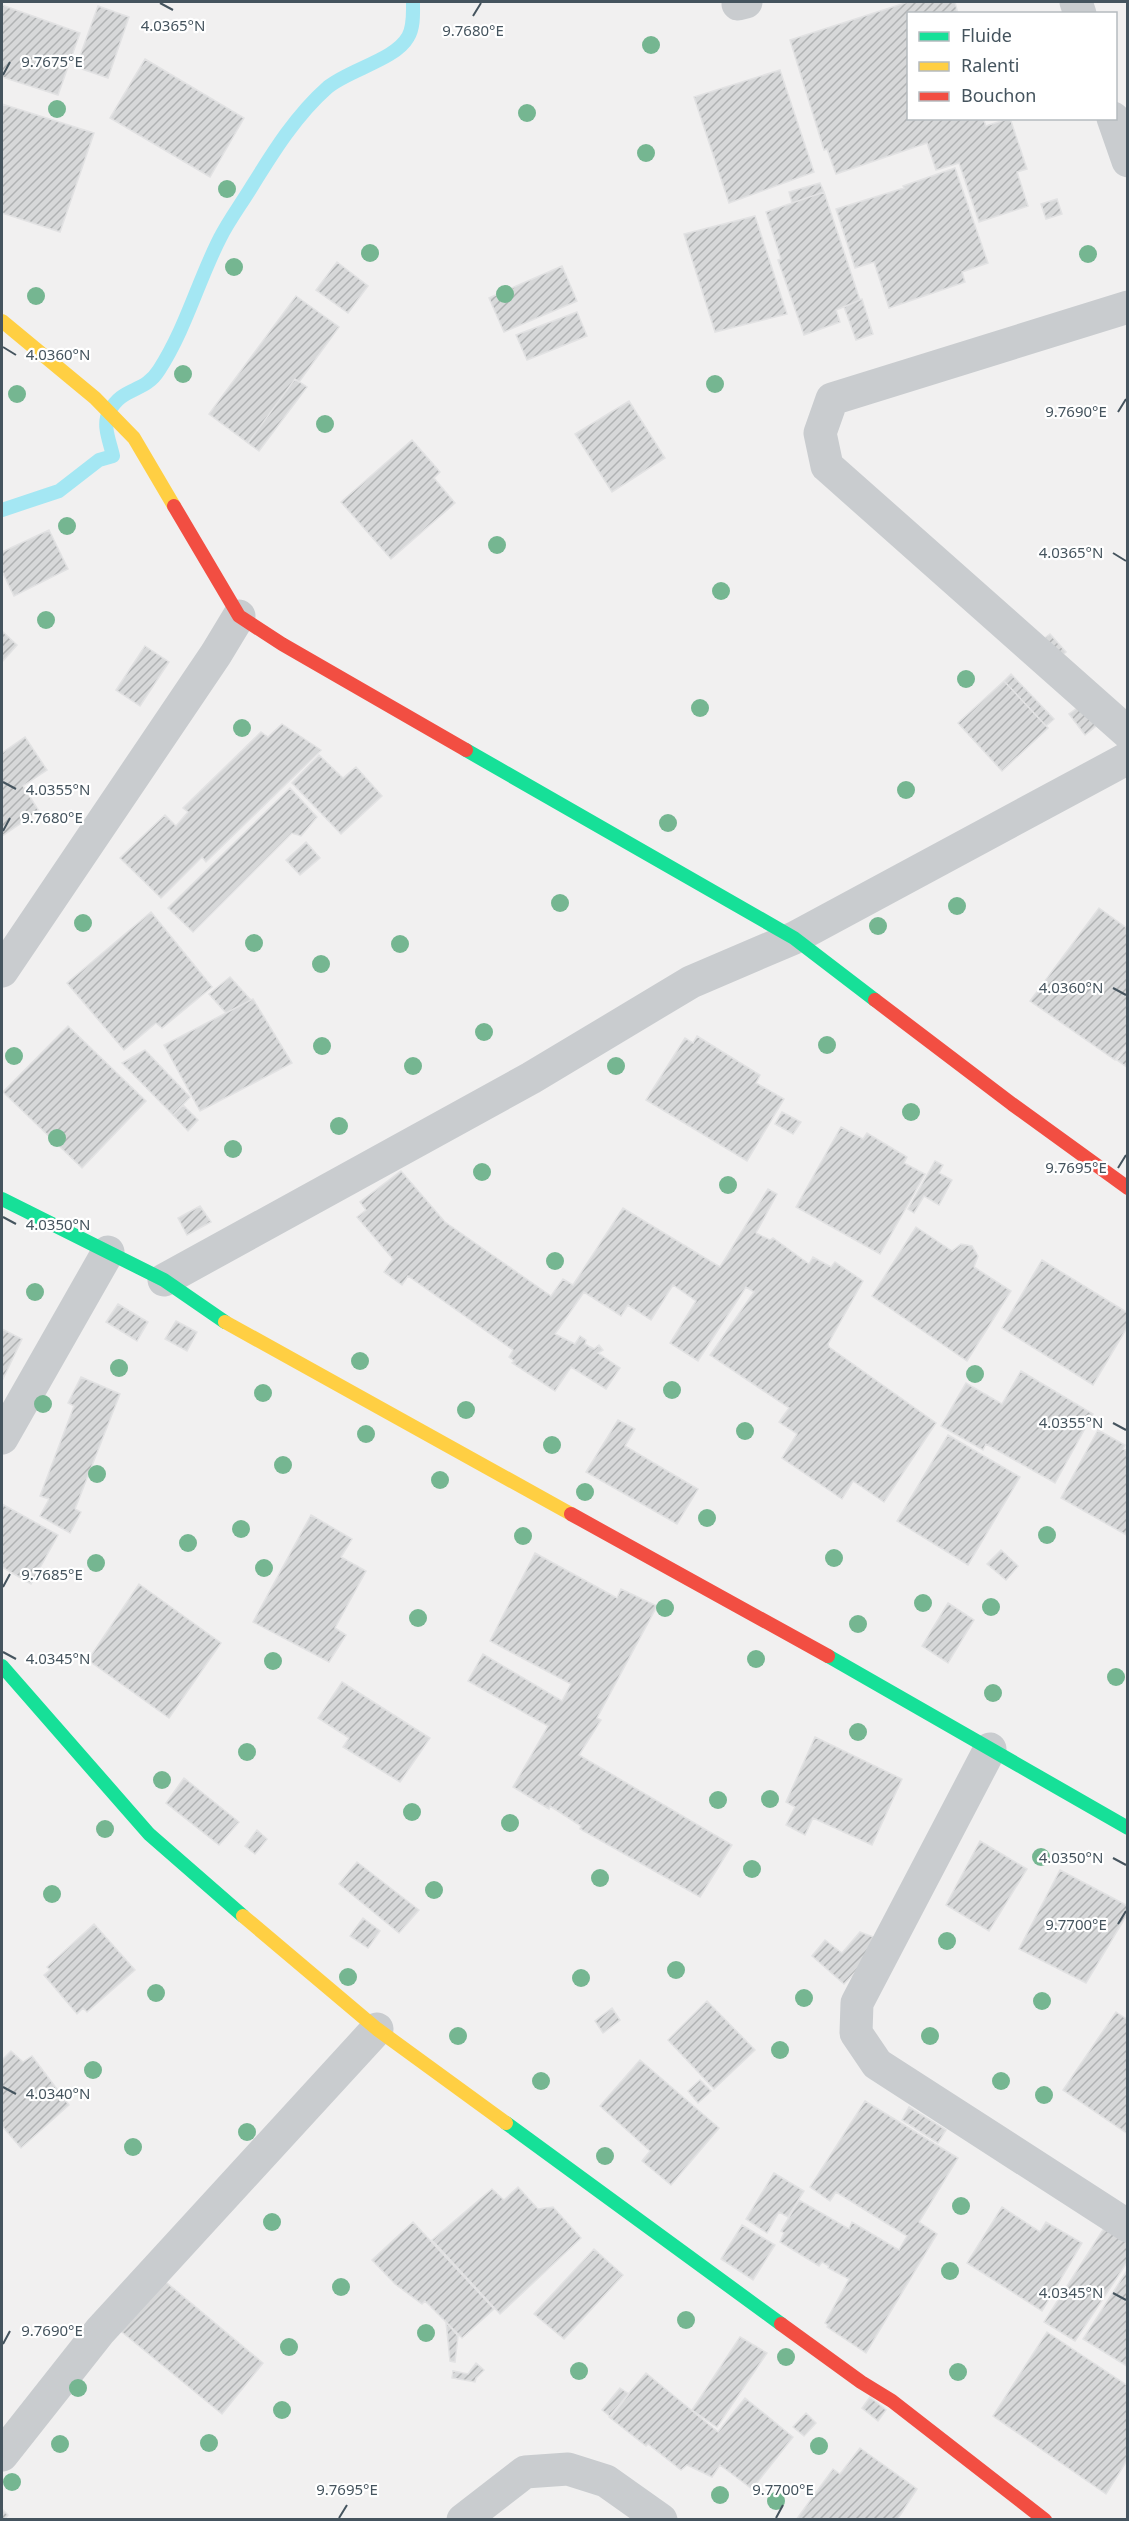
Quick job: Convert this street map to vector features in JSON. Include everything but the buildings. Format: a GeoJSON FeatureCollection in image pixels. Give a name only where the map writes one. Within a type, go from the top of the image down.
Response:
{"type":"FeatureCollection","features":[{"type":"Feature","properties":{"kind":"street"},"geometry":{"type":"LineString","coordinates":[[1114,120],[1128,161]]}},
{"type":"Feature","properties":{"kind":"street"},"geometry":{"type":"LineString","coordinates":[[1128,307],[832,399],[819,433],[827,466],[1128,733]]}},
{"type":"Feature","properties":{"kind":"street"},"geometry":{"type":"LineString","coordinates":[[2,321],[95,398],[134,438],[239,616],[282,644],[794,938],[1012,1104],[1128,1188]]}},
{"type":"Feature","properties":{"kind":"street"},"geometry":{"type":"LineString","coordinates":[[2,971],[216,654],[239,616]]}},
{"type":"Feature","properties":{"kind":"street"},"geometry":{"type":"LineString","coordinates":[[164,1280],[531,1078],[691,982],[794,938],[1128,758]]}},
{"type":"Feature","properties":{"kind":"street"},"geometry":{"type":"LineString","coordinates":[[2,1199],[164,1280],[239,1332],[835,1660],[1128,1828]]}},
{"type":"Feature","properties":{"kind":"street"},"geometry":{"type":"LineString","coordinates":[[2,1438],[108,1252]]}},
{"type":"Feature","properties":{"kind":"street"},"geometry":{"type":"LineString","coordinates":[[2,1666],[149,1834],[174,1858],[377,2029],[861,2382],[892,2402],[1046,2520]]}},
{"type":"Feature","properties":{"kind":"street"},"geometry":{"type":"LineString","coordinates":[[990,1749],[857,2003],[856,2033],[877,2064],[1128,2226]]}},
{"type":"Feature","properties":{"kind":"street"},"geometry":{"type":"LineString","coordinates":[[2,2455],[100,2331],[377,2029]]}},
{"type":"Feature","properties":{"kind":"street"},"geometry":{"type":"LineString","coordinates":[[463,2520],[525,2472],[568,2469],[606,2481],[661,2520]]}},
{"type":"Feature","properties":{"kind":"waterway"},"geometry":{"type":"LineString","coordinates":[[2,510],[59,491],[99,460],[113,456],[106,428],[109,412],[120,398],[147,383],[159,370],[177,338],[223,232],[275,149],[305,110],[328,87],[383,58],[402,45],[411,29],[413,2]]}},
{"type":"Feature","properties":{"kind":"traffic: fast"},"geometry":{"type":"LineString","coordinates":[[466,750],[794,938],[875,1000]]}},
{"type":"Feature","properties":{"kind":"traffic: fast"},"geometry":{"type":"LineString","coordinates":[[2,1199],[164,1280],[225,1322]]}},
{"type":"Feature","properties":{"kind":"traffic: fast"},"geometry":{"type":"LineString","coordinates":[[828,1656],[1128,1828]]}},
{"type":"Feature","properties":{"kind":"traffic: fast"},"geometry":{"type":"LineString","coordinates":[[2,1666],[149,1834],[243,1916]]}},
{"type":"Feature","properties":{"kind":"traffic: fast"},"geometry":{"type":"LineString","coordinates":[[506,2123],[781,2324]]}},
{"type":"Feature","properties":{"kind":"traffic: slow"},"geometry":{"type":"LineString","coordinates":[[2,321],[95,398],[134,438],[174,506]]}},
{"type":"Feature","properties":{"kind":"traffic: slow"},"geometry":{"type":"LineString","coordinates":[[225,1322],[571,1514]]}},
{"type":"Feature","properties":{"kind":"traffic: slow"},"geometry":{"type":"LineString","coordinates":[[243,1916],[377,2029],[506,2123]]}},
{"type":"Feature","properties":{"kind":"traffic: jam"},"geometry":{"type":"LineString","coordinates":[[174,506],[239,616],[282,644],[466,750]]}},
{"type":"Feature","properties":{"kind":"traffic: jam"},"geometry":{"type":"LineString","coordinates":[[875,1000],[1128,1188]]}},
{"type":"Feature","properties":{"kind":"traffic: jam"},"geometry":{"type":"LineString","coordinates":[[571,1514],[828,1656]]}},
{"type":"Feature","properties":{"kind":"traffic: jam"},"geometry":{"type":"LineString","coordinates":[[781,2324],[861,2382],[892,2401],[1045,2520]]}}]}
